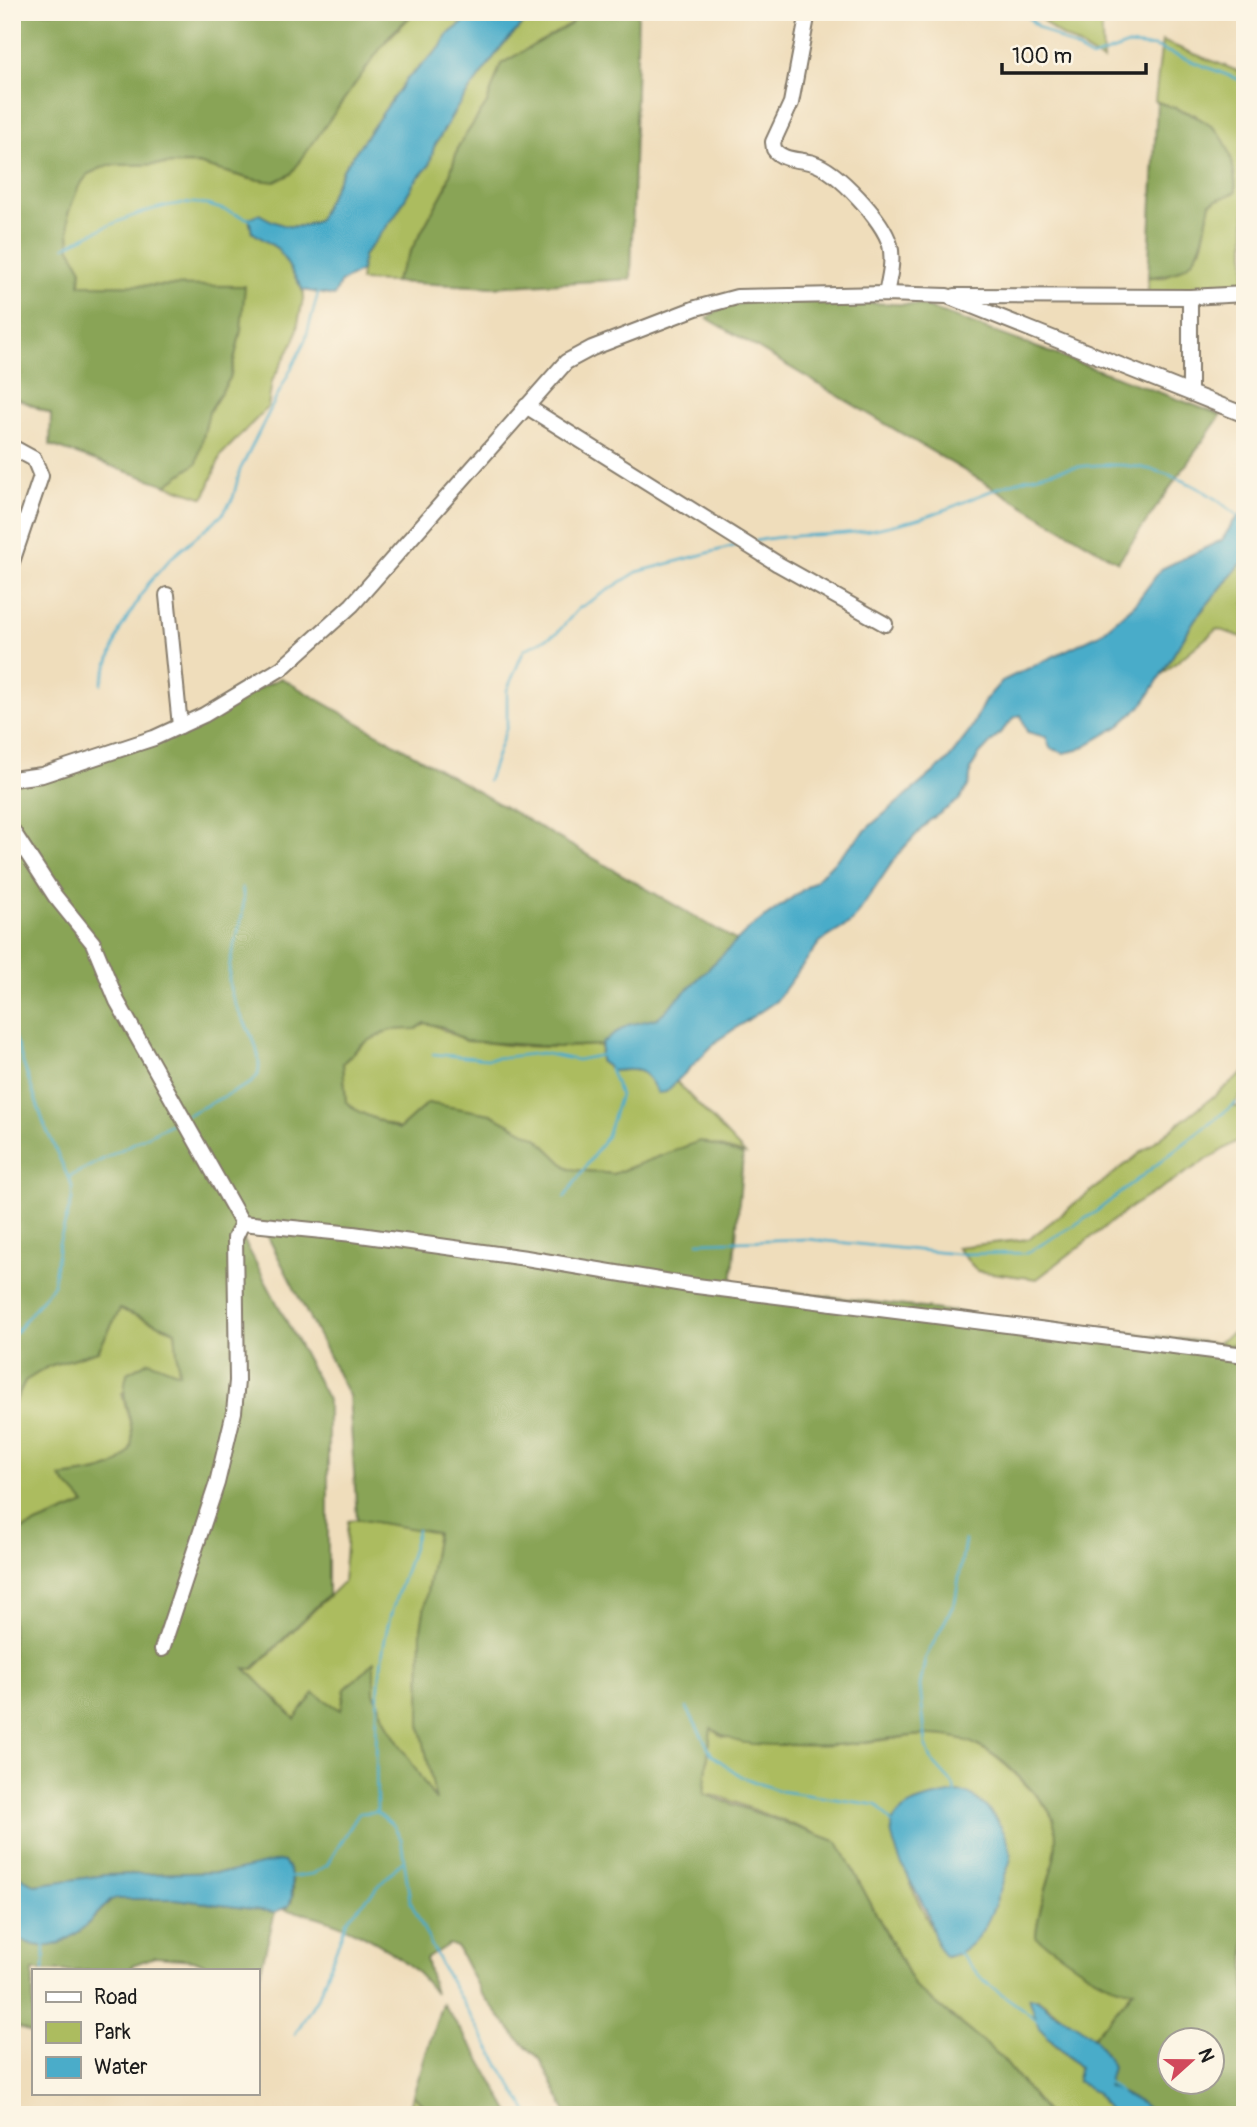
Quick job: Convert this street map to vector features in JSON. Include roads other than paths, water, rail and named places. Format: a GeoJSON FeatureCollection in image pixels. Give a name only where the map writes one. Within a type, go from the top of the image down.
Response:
{"type":"FeatureCollection","features":[{"type":"Feature","properties":{"kind":"street"},"geometry":{"type":"LineString","coordinates":[[808,12],[791,103],[774,142],[774,149],[785,158],[826,169],[852,192],[878,223],[886,235],[892,256],[887,294]]}},
{"type":"Feature","properties":{"kind":"street"},"geometry":{"type":"LineString","coordinates":[[12,779],[42,775],[93,760],[180,726],[282,668],[352,605],[550,377],[577,355],[696,308],[737,297],[764,294],[1190,297],[1245,295]]}},
{"type":"Feature","properties":{"kind":"street"},"geometry":{"type":"LineString","coordinates":[[947,296],[1245,415]]}},
{"type":"Feature","properties":{"kind":"street"},"geometry":{"type":"LineString","coordinates":[[1190,297],[1190,391]]}},
{"type":"Feature","properties":{"kind":"street"},"geometry":{"type":"LineString","coordinates":[[526,406],[778,564],[885,624]]}},
{"type":"Feature","properties":{"kind":"street"},"geometry":{"type":"LineString","coordinates":[[12,447],[34,459],[41,476],[12,562]]}},
{"type":"Feature","properties":{"kind":"street"},"geometry":{"type":"LineString","coordinates":[[167,595],[180,726]]}},
{"type":"Feature","properties":{"kind":"street"},"geometry":{"type":"LineString","coordinates":[[14,837],[55,896],[93,943],[117,1002],[242,1223]]}},
{"type":"Feature","properties":{"kind":"street"},"geometry":{"type":"LineString","coordinates":[[242,1223],[353,1234],[526,1258],[689,1285],[1245,1355]]}},
{"type":"Feature","properties":{"kind":"street"},"geometry":{"type":"LineString","coordinates":[[162,1649],[217,1483],[230,1433],[237,1381],[235,1238],[242,1223]]}},
{"type":"Feature","properties":{"kind":"water"},"geometry":{"type":"Polygon","coordinates":[[[478,12],[534,12],[502,46],[456,109],[434,147],[429,166],[415,181],[395,216],[363,256],[361,271],[340,283],[334,296],[303,290],[278,249],[252,232],[249,218],[259,214],[274,222],[295,227],[318,220],[344,168],[406,80],[440,48],[447,35],[478,12]]]}},
{"type":"Feature","properties":{"kind":"water"},"geometry":{"type":"Polygon","coordinates":[[[1245,511],[1245,559],[1195,619],[1144,703],[1119,726],[1078,750],[1064,753],[1050,748],[1046,737],[1027,732],[1021,715],[1015,717],[979,755],[971,769],[969,785],[959,800],[929,821],[898,854],[852,922],[820,942],[776,1001],[718,1040],[666,1092],[658,1093],[641,1072],[613,1071],[600,1061],[602,1043],[628,1025],[658,1018],[750,928],[815,881],[871,825],[947,761],[970,731],[985,700],[1002,681],[1100,634],[1135,604],[1161,569],[1222,540],[1234,521],[1245,511]]]}},
{"type":"Feature","properties":{"kind":"water"},"geometry":{"type":"Polygon","coordinates":[[[960,1792],[978,1800],[994,1817],[1006,1837],[1011,1857],[996,1903],[977,1938],[968,1947],[945,1957],[928,1915],[896,1851],[891,1828],[894,1819],[909,1806],[929,1798],[960,1792]]]}},
{"type":"Feature","properties":{"kind":"water"},"geometry":{"type":"Polygon","coordinates":[[[278,1861],[287,1866],[292,1895],[289,1906],[275,1912],[175,1899],[116,1899],[110,1900],[78,1932],[54,1945],[41,1946],[27,1942],[12,1933],[12,1872],[35,1885],[105,1875],[230,1872],[278,1861]]]}},
{"type":"Feature","properties":{"kind":"water"},"geometry":{"type":"Polygon","coordinates":[[[1029,1997],[1080,2027],[1095,2040],[1112,2067],[1107,2086],[1141,2103],[1155,2115],[1112,2115],[1097,2093],[1077,2081],[1079,2067],[1039,2028],[1029,1997]]]}},
{"type":"Feature","properties":{"kind":"waterway"},"geometry":{"type":"LineString","coordinates":[[1023,12],[1037,26],[1092,58],[1128,45],[1155,47],[1245,82]]}},
{"type":"Feature","properties":{"kind":"waterway"},"geometry":{"type":"LineString","coordinates":[[65,247],[128,218],[179,204],[209,205],[252,220]]}},
{"type":"Feature","properties":{"kind":"waterway"},"geometry":{"type":"LineString","coordinates":[[101,684],[120,630],[148,584],[171,558],[222,515],[233,498],[240,470],[305,341],[319,290]]}},
{"type":"Feature","properties":{"kind":"waterway"},"geometry":{"type":"LineString","coordinates":[[751,542],[881,528],[953,507],[1005,485],[1081,466],[1138,467],[1166,474],[1219,501],[1245,522]]}},
{"type":"Feature","properties":{"kind":"waterway"},"geometry":{"type":"LineString","coordinates":[[488,781],[507,726],[507,690],[524,650],[557,633],[578,609],[637,572],[738,545]]}},
{"type":"Feature","properties":{"kind":"waterway"},"geometry":{"type":"LineString","coordinates":[[187,1115],[251,1083],[258,1075],[259,1063],[254,1041],[230,988],[230,963],[243,912],[242,887]]}},
{"type":"Feature","properties":{"kind":"waterway"},"geometry":{"type":"LineString","coordinates":[[12,1031],[44,1124],[72,1186],[72,1200],[59,1243],[53,1285],[12,1337]]}},
{"type":"Feature","properties":{"kind":"waterway"},"geometry":{"type":"LineString","coordinates":[[433,1054],[487,1059],[542,1053],[577,1060],[602,1055]]}},
{"type":"Feature","properties":{"kind":"waterway"},"geometry":{"type":"LineString","coordinates":[[564,1198],[607,1136],[620,1095],[610,1069]]}},
{"type":"Feature","properties":{"kind":"waterway"},"geometry":{"type":"LineString","coordinates":[[698,1242],[806,1239],[957,1254],[1027,1253],[1093,1214],[1236,1103]]}},
{"type":"Feature","properties":{"kind":"waterway"},"geometry":{"type":"LineString","coordinates":[[69,1177],[178,1120]]}},
{"type":"Feature","properties":{"kind":"waterway"},"geometry":{"type":"LineString","coordinates":[[377,1812],[377,1723],[382,1656],[389,1621],[417,1530]]}},
{"type":"Feature","properties":{"kind":"waterway"},"geometry":{"type":"LineString","coordinates":[[956,1794],[953,1784],[932,1761],[926,1745],[920,1686],[925,1659],[955,1602],[965,1540]]}},
{"type":"Feature","properties":{"kind":"waterway"},"geometry":{"type":"LineString","coordinates":[[687,1708],[712,1755],[742,1777],[780,1791],[877,1805],[892,1823]]}},
{"type":"Feature","properties":{"kind":"waterway"},"geometry":{"type":"LineString","coordinates":[[288,1877],[313,1874],[327,1865],[359,1813],[377,1812],[394,1826],[401,1839],[410,1901],[443,1969],[529,2115]]}},
{"type":"Feature","properties":{"kind":"waterway"},"geometry":{"type":"LineString","coordinates":[[295,2034],[319,1995],[347,1920],[402,1861]]}},
{"type":"Feature","properties":{"kind":"waterway"},"geometry":{"type":"LineString","coordinates":[[44,1969],[45,1942]]}},
{"type":"Feature","properties":{"kind":"waterway"},"geometry":{"type":"LineString","coordinates":[[957,1950],[984,1981],[1039,2021]]}},
{"type":"Feature","properties":{"kind":"waterway"},"geometry":{"type":"LineString","coordinates":[[1106,2081],[1120,2093]]}}]}
